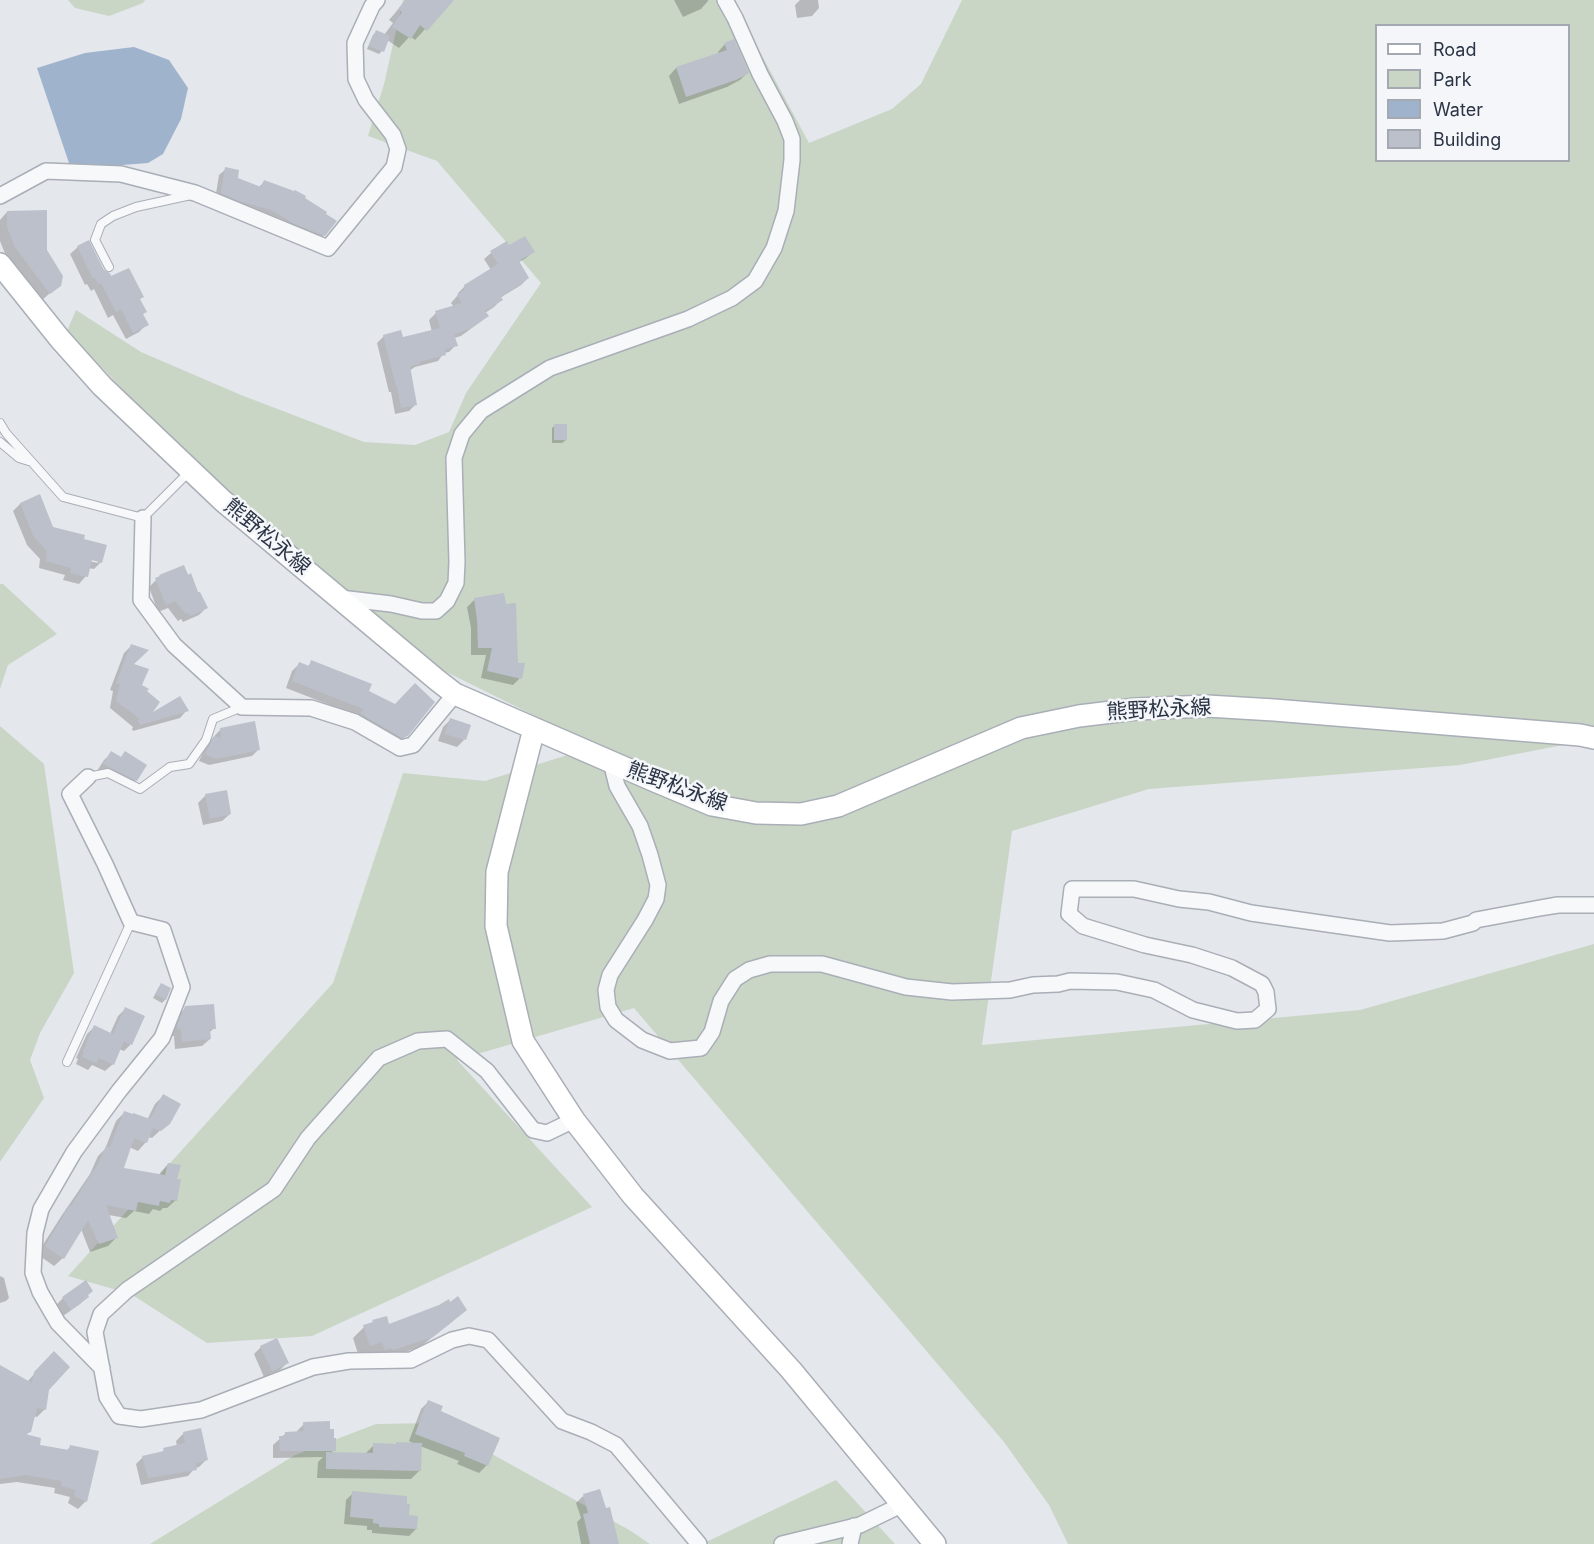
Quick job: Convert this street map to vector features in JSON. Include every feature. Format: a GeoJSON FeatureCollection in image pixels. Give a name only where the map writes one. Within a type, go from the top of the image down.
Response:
{"type":"FeatureCollection","features":[{"type":"Feature","properties":{"kind":"main road","name":"熊野松永線"},"geometry":{"type":"LineString","coordinates":[[0,264],[60,339],[102,386],[191,471],[456,694],[712,805],[756,813],[801,814],[838,806],[1021,728],[1079,716],[1137,709],[1207,706],[1274,710],[1594,738]]}},
{"type":"Feature","properties":{"kind":"main road"},"geometry":{"type":"LineString","coordinates":[[534,729],[497,872],[496,926],[523,1041],[574,1120],[633,1196],[791,1370],[935,1544]]}},
{"type":"Feature","properties":{"kind":"street"},"geometry":{"type":"LineString","coordinates":[[0,195],[46,171],[121,174],[195,194],[328,248],[394,167],[398,149],[393,135],[366,100],[356,79],[355,43],[377,0]]}},
{"type":"Feature","properties":{"kind":"street"},"geometry":{"type":"LineString","coordinates":[[340,598],[391,604],[422,611],[436,611],[447,601],[456,583],[454,458],[462,434],[481,411],[550,368],[688,320],[732,298],[755,281],[774,248],[786,211],[792,140],[785,121],[725,0]]}},
{"type":"Feature","properties":{"kind":"street"},"geometry":{"type":"LineString","coordinates":[[143,518],[141,600],[174,645],[242,707],[311,708],[355,722],[400,748],[413,745],[456,694]]}},
{"type":"Feature","properties":{"kind":"street"},"geometry":{"type":"LineString","coordinates":[[611,762],[617,786],[640,825],[658,885],[656,898],[645,920],[610,975],[606,990],[608,1007],[616,1020],[642,1040],[670,1051],[701,1048],[712,1032],[721,1001],[735,979],[749,970],[770,964],[822,964],[906,987],[952,992],[1010,990],[1071,981],[1117,982],[1154,990],[1193,1010],[1237,1021],[1255,1020],[1268,1009],[1266,992],[1262,984],[1232,968],[1192,954],[1145,945],[1083,926],[1069,914],[1072,889],[1134,889],[1209,902],[1251,913],[1390,933],[1443,931],[1473,923],[1476,920],[1540,908],[1558,905],[1594,905]]}},
{"type":"Feature","properties":{"kind":"street"},"geometry":{"type":"LineString","coordinates":[[88,777],[70,794],[130,922],[163,930],[182,987],[162,1038],[74,1152],[41,1209],[35,1233],[33,1273],[40,1292],[58,1323],[102,1368]]}},
{"type":"Feature","properties":{"kind":"street"},"geometry":{"type":"LineString","coordinates":[[574,1120],[547,1133],[533,1130],[488,1071],[447,1039],[418,1041],[380,1058],[308,1138],[274,1189],[127,1290],[101,1314],[95,1332],[107,1397],[119,1416],[141,1419],[201,1410],[313,1367],[349,1361],[411,1360],[452,1340],[469,1336],[488,1340],[562,1421],[616,1445],[699,1544]]}},
{"type":"Feature","properties":{"kind":"street"},"geometry":{"type":"LineString","coordinates":[[782,1544],[854,1526],[901,1505]]}},
{"type":"Feature","properties":{"kind":"street"},"geometry":{"type":"LineString","coordinates":[[850,1544],[854,1526]]}},
{"type":"Feature","properties":{"kind":"lane"},"geometry":{"type":"LineString","coordinates":[[109,267],[95,240],[101,224],[113,216],[136,207],[195,194]]}},
{"type":"Feature","properties":{"kind":"lane"},"geometry":{"type":"LineString","coordinates":[[0,423],[6,433],[63,497],[143,518],[191,471]]}},
{"type":"Feature","properties":{"kind":"lane"},"geometry":{"type":"LineString","coordinates":[[0,442],[19,458],[33,462]]}},
{"type":"Feature","properties":{"kind":"lane"},"geometry":{"type":"LineString","coordinates":[[88,777],[108,773],[140,789],[170,767],[189,764],[206,740],[213,719],[242,707]]}},
{"type":"Feature","properties":{"kind":"lane"},"geometry":{"type":"LineString","coordinates":[[67,1062],[130,922]]}},
{"type":"Feature","properties":{"kind":"green space"},"geometry":{"type":"Polygon","coordinates":[[[68,0],[145,0],[143,3],[109,16],[75,8],[68,0]]]}},
{"type":"Feature","properties":{"kind":"green space"},"geometry":{"type":"Polygon","coordinates":[[[403,0],[732,0],[809,143],[892,109],[921,84],[962,0],[1594,0],[1594,739],[1460,765],[1149,789],[1012,831],[982,1045],[1360,1010],[1594,944],[1594,1544],[1068,1544],[1049,1505],[1004,1442],[634,1008],[457,1060],[592,1207],[312,1336],[207,1343],[131,1294],[68,1276],[333,983],[403,773],[485,781],[596,746],[424,661],[190,460],[67,331],[76,310],[141,352],[241,395],[364,442],[415,445],[449,432],[466,393],[541,283],[437,161],[368,136],[384,84],[403,0]]]}},
{"type":"Feature","properties":{"kind":"green space"},"geometry":{"type":"Polygon","coordinates":[[[0,584],[3,584],[57,634],[8,665],[0,689],[0,584]]]}},
{"type":"Feature","properties":{"kind":"green space"},"geometry":{"type":"Polygon","coordinates":[[[0,726],[44,764],[74,973],[40,1033],[30,1060],[44,1098],[0,1162],[0,726]]]}},
{"type":"Feature","properties":{"kind":"green space"},"geometry":{"type":"Polygon","coordinates":[[[436,1423],[631,1531],[650,1544],[150,1544],[295,1455],[376,1424],[436,1423]]]}},
{"type":"Feature","properties":{"kind":"green space"},"geometry":{"type":"Polygon","coordinates":[[[836,1480],[895,1544],[702,1544],[836,1480]]]}},
{"type":"Feature","properties":{"kind":"water"},"geometry":{"type":"Polygon","coordinates":[[[134,47],[169,60],[188,88],[181,119],[163,154],[148,163],[71,169],[37,68],[85,53],[134,47]]]}},
{"type":"Feature","properties":{"kind":"building"},"geometry":{"type":"Polygon","coordinates":[[[405,0],[454,0],[427,31],[420,25],[411,39],[392,27],[402,12],[398,9],[405,0]]]}},
{"type":"Feature","properties":{"kind":"building"},"geometry":{"type":"Polygon","coordinates":[[[376,30],[390,36],[384,52],[369,46],[376,30]]]}},
{"type":"Feature","properties":{"kind":"building"},"geometry":{"type":"Polygon","coordinates":[[[734,39],[749,73],[736,80],[686,97],[676,67],[727,50],[724,43],[734,39]]]}},
{"type":"Feature","properties":{"kind":"building"},"geometry":{"type":"Polygon","coordinates":[[[225,167],[239,170],[238,178],[261,187],[264,180],[295,190],[337,221],[325,236],[295,224],[271,210],[221,193],[225,167]]]}},
{"type":"Feature","properties":{"kind":"building"},"geometry":{"type":"Polygon","coordinates":[[[47,210],[47,250],[63,276],[61,286],[50,294],[15,247],[7,227],[7,211],[47,210]]]}},
{"type":"Feature","properties":{"kind":"building"},"geometry":{"type":"Polygon","coordinates":[[[525,236],[535,252],[519,261],[529,278],[501,297],[503,300],[485,311],[489,316],[470,329],[454,334],[458,346],[445,349],[446,355],[410,366],[417,405],[401,408],[383,335],[401,330],[403,337],[440,328],[435,311],[462,303],[457,295],[465,289],[464,285],[498,264],[490,251],[507,241],[509,245],[525,236]]]}},
{"type":"Feature","properties":{"kind":"building"},"geometry":{"type":"Polygon","coordinates":[[[89,240],[104,270],[111,276],[129,268],[144,297],[140,299],[147,312],[143,314],[149,325],[133,333],[121,309],[116,312],[101,283],[98,284],[95,278],[93,279],[77,246],[89,240]]]}},
{"type":"Feature","properties":{"kind":"building"},"geometry":{"type":"Polygon","coordinates":[[[554,424],[567,424],[567,440],[554,440],[554,424]]]}},
{"type":"Feature","properties":{"kind":"building"},"geometry":{"type":"Polygon","coordinates":[[[40,494],[53,527],[85,535],[84,539],[107,545],[102,563],[92,560],[88,577],[70,573],[71,568],[46,561],[47,551],[34,537],[20,503],[40,494]]]}},
{"type":"Feature","properties":{"kind":"building"},"geometry":{"type":"Polygon","coordinates":[[[184,565],[188,575],[191,573],[198,592],[208,608],[190,616],[175,601],[166,605],[155,578],[184,565]]]}},
{"type":"Feature","properties":{"kind":"building"},"geometry":{"type":"Polygon","coordinates":[[[504,593],[506,604],[516,603],[518,663],[525,663],[522,679],[487,671],[492,648],[478,648],[474,598],[504,593]]]}},
{"type":"Feature","properties":{"kind":"building"},"geometry":{"type":"Polygon","coordinates":[[[131,644],[149,650],[134,664],[149,669],[142,685],[149,689],[147,691],[160,702],[153,712],[180,696],[189,711],[140,725],[138,720],[140,719],[116,701],[120,684],[116,683],[131,644]]]}},
{"type":"Feature","properties":{"kind":"building"},"geometry":{"type":"Polygon","coordinates":[[[311,660],[372,684],[369,691],[395,704],[415,683],[435,702],[408,736],[402,738],[360,713],[364,709],[292,681],[299,662],[309,666],[311,660]]]}},
{"type":"Feature","properties":{"kind":"building"},"geometry":{"type":"Polygon","coordinates":[[[450,718],[471,725],[466,740],[445,734],[450,718]]]}},
{"type":"Feature","properties":{"kind":"building"},"geometry":{"type":"Polygon","coordinates":[[[255,721],[260,750],[216,759],[205,754],[214,736],[221,738],[220,728],[255,721]]]}},
{"type":"Feature","properties":{"kind":"building"},"geometry":{"type":"Polygon","coordinates":[[[111,751],[121,757],[125,751],[147,765],[137,781],[103,764],[111,751]]]}},
{"type":"Feature","properties":{"kind":"building"},"geometry":{"type":"Polygon","coordinates":[[[227,790],[231,814],[210,819],[205,794],[227,790]]]}},
{"type":"Feature","properties":{"kind":"building"},"geometry":{"type":"Polygon","coordinates":[[[161,983],[171,988],[166,1000],[155,994],[161,983]]]}},
{"type":"Feature","properties":{"kind":"building"},"geometry":{"type":"Polygon","coordinates":[[[214,1004],[216,1029],[210,1029],[211,1039],[182,1042],[181,1029],[178,1029],[177,1025],[185,1006],[214,1004]]]}},
{"type":"Feature","properties":{"kind":"building"},"geometry":{"type":"Polygon","coordinates":[[[125,1007],[145,1016],[132,1045],[124,1041],[114,1065],[99,1058],[96,1063],[82,1057],[94,1025],[113,1034],[125,1007]]]}},
{"type":"Feature","properties":{"kind":"building"},"geometry":{"type":"Polygon","coordinates":[[[163,1094],[181,1104],[170,1124],[161,1131],[153,1128],[147,1143],[134,1138],[124,1168],[165,1175],[168,1163],[181,1165],[177,1179],[181,1179],[177,1201],[171,1200],[170,1203],[160,1201],[159,1206],[138,1202],[136,1211],[106,1205],[118,1238],[99,1244],[88,1220],[64,1259],[45,1246],[98,1164],[106,1146],[110,1147],[124,1111],[150,1119],[163,1094]]]}},
{"type":"Feature","properties":{"kind":"building"},"geometry":{"type":"Polygon","coordinates":[[[86,1280],[93,1291],[88,1295],[89,1297],[71,1310],[62,1297],[86,1280]]]}},
{"type":"Feature","properties":{"kind":"building"},"geometry":{"type":"Polygon","coordinates":[[[458,1296],[467,1310],[433,1337],[393,1350],[392,1348],[385,1350],[382,1342],[370,1346],[363,1325],[387,1316],[389,1324],[449,1299],[450,1302],[458,1296]]]}},
{"type":"Feature","properties":{"kind":"building"},"geometry":{"type":"Polygon","coordinates":[[[277,1338],[289,1363],[272,1371],[260,1346],[277,1338]]]}},
{"type":"Feature","properties":{"kind":"building"},"geometry":{"type":"Polygon","coordinates":[[[54,1351],[70,1367],[49,1390],[46,1410],[37,1408],[31,1432],[25,1434],[41,1438],[40,1445],[69,1450],[70,1445],[99,1451],[87,1502],[74,1496],[76,1490],[61,1486],[62,1481],[25,1475],[0,1479],[0,1365],[32,1383],[34,1372],[54,1351]]]}},
{"type":"Feature","properties":{"kind":"building"},"geometry":{"type":"Polygon","coordinates":[[[428,1400],[443,1406],[441,1411],[500,1438],[488,1466],[464,1456],[465,1453],[415,1434],[428,1400]]]}},
{"type":"Feature","properties":{"kind":"building"},"geometry":{"type":"Polygon","coordinates":[[[330,1421],[330,1429],[334,1429],[334,1438],[336,1438],[336,1451],[280,1451],[279,1436],[285,1436],[285,1432],[304,1431],[303,1422],[330,1421]]]}},
{"type":"Feature","properties":{"kind":"building"},"geometry":{"type":"Polygon","coordinates":[[[201,1428],[208,1460],[196,1463],[197,1470],[148,1478],[142,1456],[185,1443],[183,1432],[201,1428]]]}},
{"type":"Feature","properties":{"kind":"building"},"geometry":{"type":"Polygon","coordinates":[[[396,1442],[422,1443],[421,1471],[326,1469],[326,1452],[373,1453],[373,1443],[396,1444],[396,1442]]]}},
{"type":"Feature","properties":{"kind":"building"},"geometry":{"type":"Polygon","coordinates":[[[600,1489],[606,1508],[610,1507],[619,1544],[590,1544],[583,1514],[588,1513],[583,1494],[600,1489]]]}},
{"type":"Feature","properties":{"kind":"building"},"geometry":{"type":"Polygon","coordinates":[[[352,1491],[407,1496],[407,1504],[410,1504],[409,1515],[418,1516],[417,1529],[379,1527],[379,1524],[373,1523],[373,1519],[350,1517],[352,1491]]]}}]}
